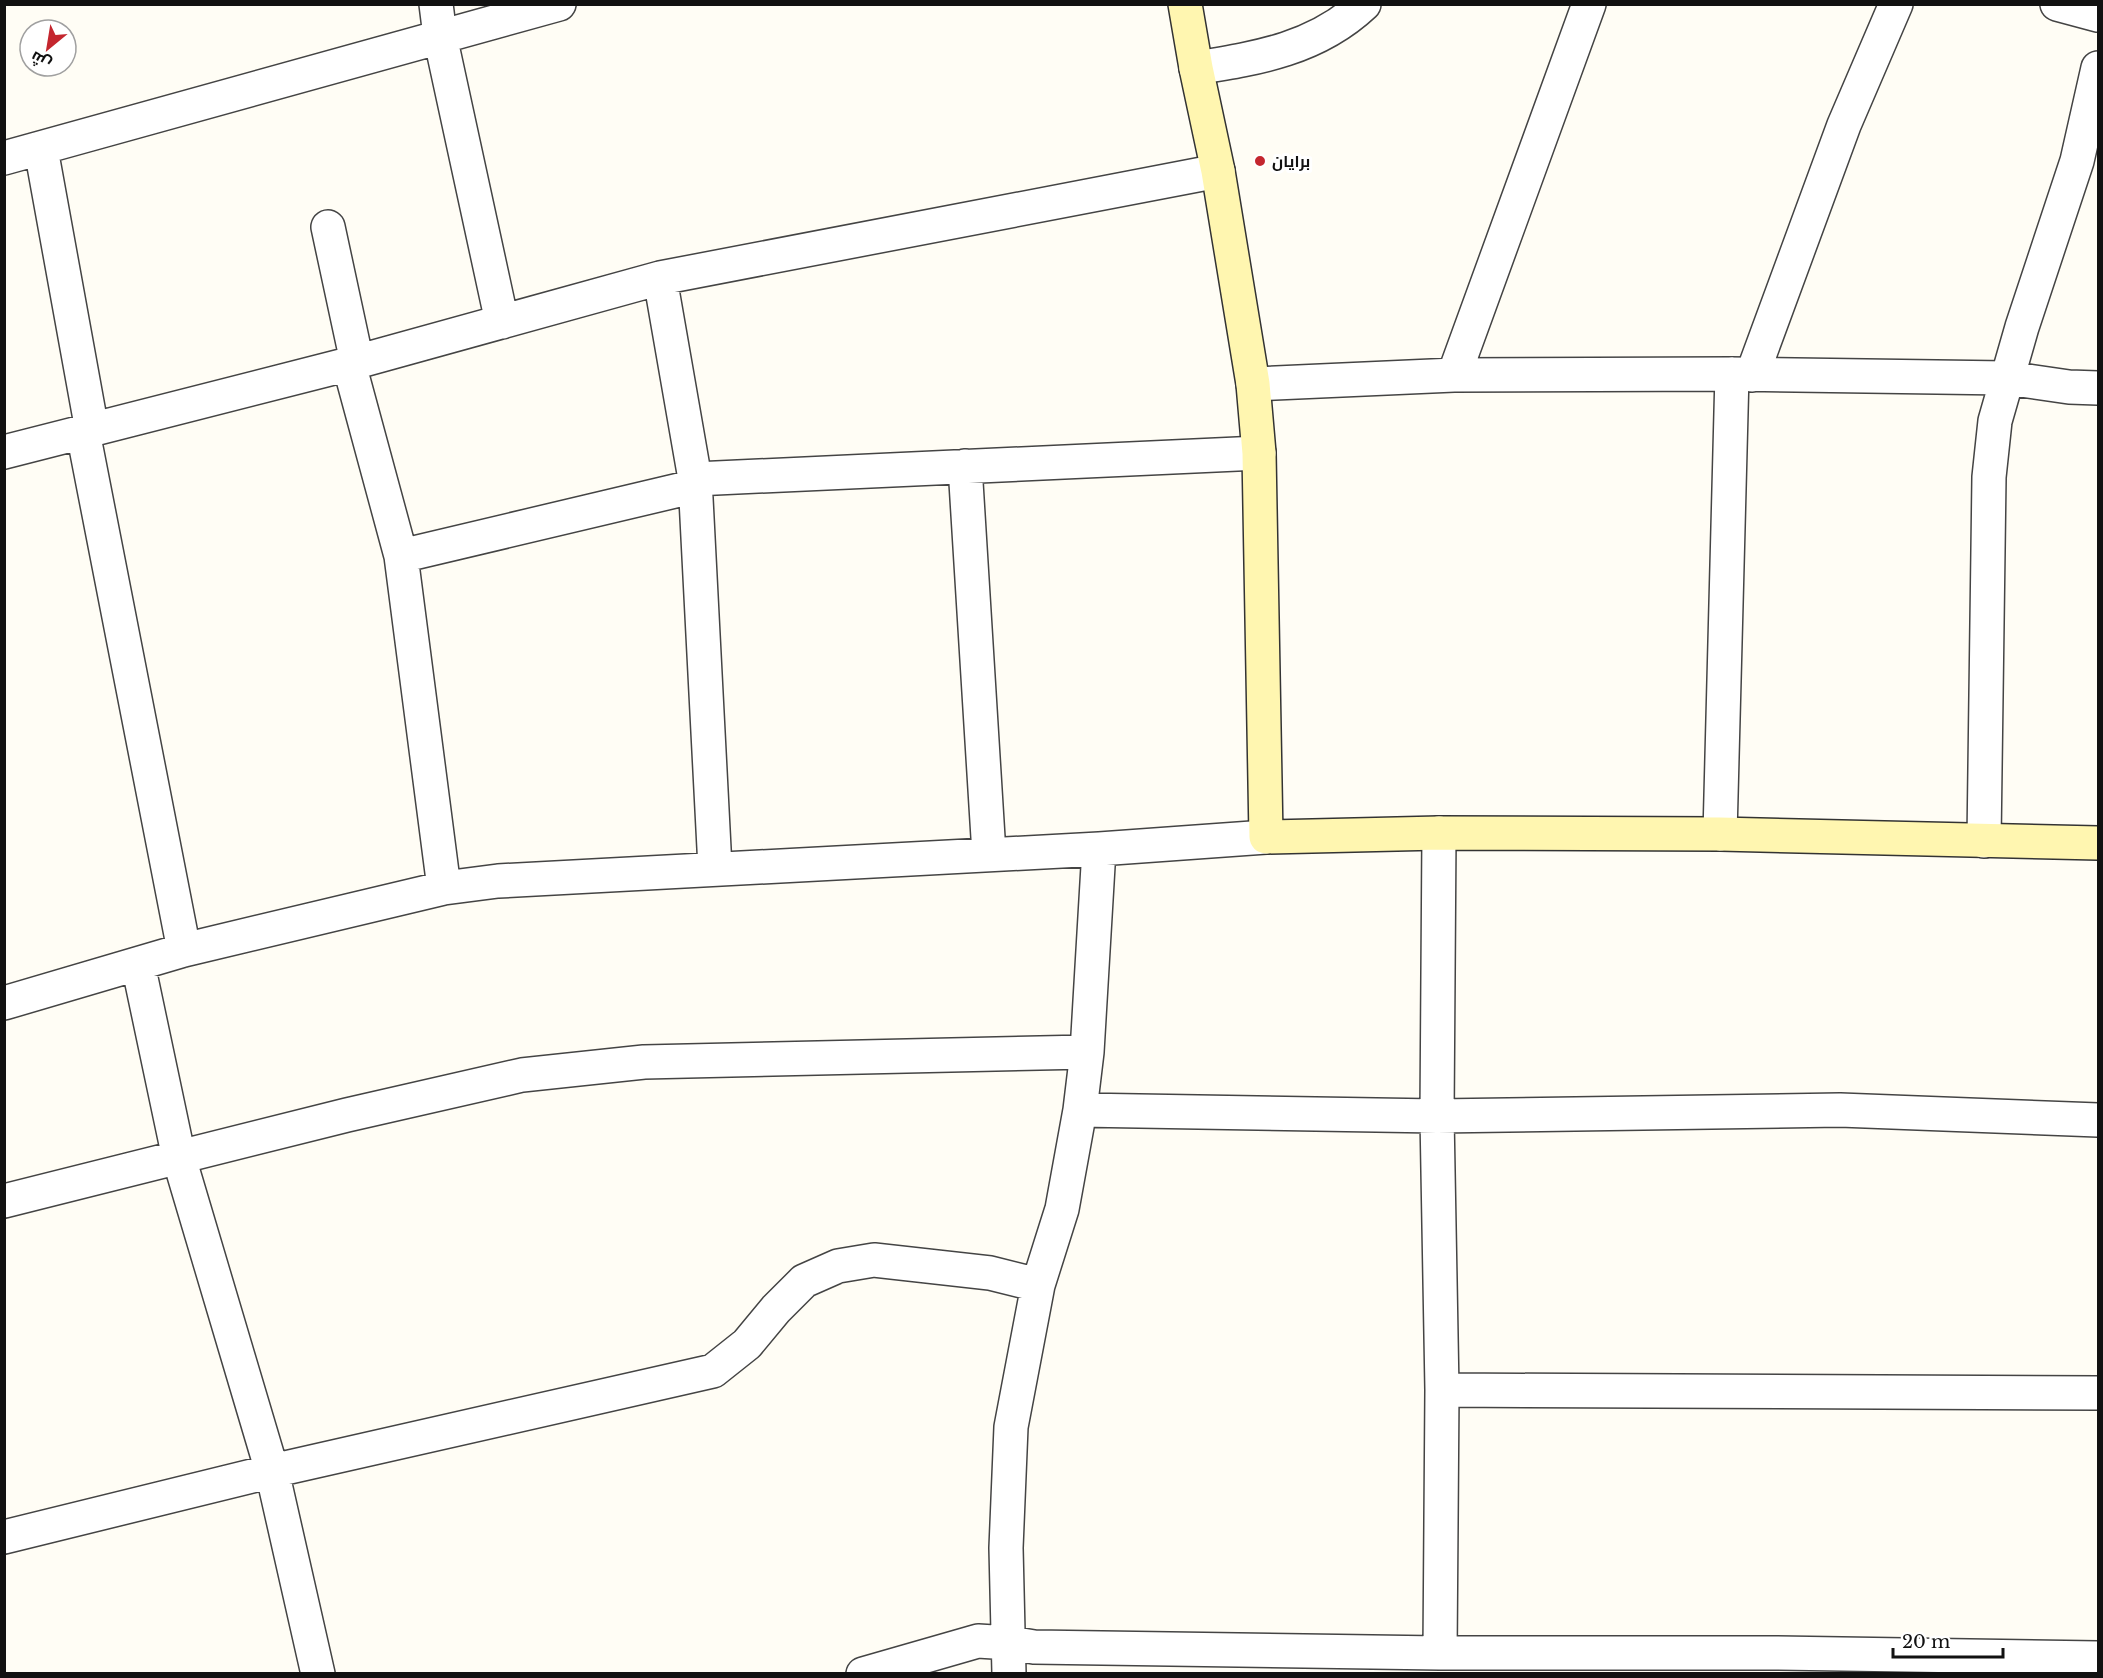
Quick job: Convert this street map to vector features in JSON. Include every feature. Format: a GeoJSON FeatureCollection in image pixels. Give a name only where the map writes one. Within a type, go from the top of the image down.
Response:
{"type":"FeatureCollection","features":[{"type":"Feature","properties":{"kind":"street"},"geometry":{"type":"LineString","coordinates":[[4,158],[438,20],[559,4]]}},
{"type":"Feature","properties":{"kind":"street"},"geometry":{"type":"LineString","coordinates":[[1185,4],[1218,171],[1253,384],[1259,453],[1266,837]]}},
{"type":"Feature","properties":{"kind":"street"},"geometry":{"type":"LineString","coordinates":[[1196,68],[1260,58],[1304,44],[1354,14],[1364,4]]}},
{"type":"Feature","properties":{"kind":"street"},"geometry":{"type":"LineString","coordinates":[[1454,375],[1589,4]]}},
{"type":"Feature","properties":{"kind":"street"},"geometry":{"type":"LineString","coordinates":[[1720,834],[1742,375],[1896,4]]}},
{"type":"Feature","properties":{"kind":"street"},"geometry":{"type":"LineString","coordinates":[[2057,4],[2098,15]]}},
{"type":"Feature","properties":{"kind":"street"},"geometry":{"type":"LineString","coordinates":[[438,20],[502,322]]}},
{"type":"Feature","properties":{"kind":"street"},"geometry":{"type":"LineString","coordinates":[[1984,841],[1989,477],[1995,421],[2077,161],[2098,68]]}},
{"type":"Feature","properties":{"kind":"street"},"geometry":{"type":"LineString","coordinates":[[40,148],[88,431],[184,950]]}},
{"type":"Feature","properties":{"kind":"street"},"geometry":{"type":"LineString","coordinates":[[4,452],[353,363],[660,278],[1218,171]]}},
{"type":"Feature","properties":{"kind":"street"},"geometry":{"type":"LineString","coordinates":[[328,227],[353,363],[401,556],[444,888]]}},
{"type":"Feature","properties":{"kind":"street"},"geometry":{"type":"LineString","coordinates":[[660,278],[696,483],[715,868]]}},
{"type":"Feature","properties":{"kind":"street"},"geometry":{"type":"LineString","coordinates":[[1253,384],[1454,375],[1742,375],[2007,378],[2069,387],[2098,388]]}},
{"type":"Feature","properties":{"kind":"street"},"geometry":{"type":"LineString","coordinates":[[401,556],[696,483],[965,466],[1259,453]]}},
{"type":"Feature","properties":{"kind":"street"},"geometry":{"type":"LineString","coordinates":[[965,466],[989,854]]}},
{"type":"Feature","properties":{"kind":"street"},"geometry":{"type":"LineString","coordinates":[[1439,833],[1437,1116],[1442,1390],[1440,1653]]}},
{"type":"Feature","properties":{"kind":"street"},"geometry":{"type":"LineString","coordinates":[[4,1003],[184,950],[444,888],[498,880],[1099,849],[1266,837],[1439,833],[1720,834],[2098,843]]}},
{"type":"Feature","properties":{"kind":"street"},"geometry":{"type":"LineString","coordinates":[[1010,1658],[1006,1548],[1011,1427],[1038,1285],[1062,1209],[1080,1110],[1087,1052],[1099,849]]}},
{"type":"Feature","properties":{"kind":"street"},"geometry":{"type":"LineString","coordinates":[[138,964],[179,1158],[272,1471],[318,1674]]}},
{"type":"Feature","properties":{"kind":"street"},"geometry":{"type":"LineString","coordinates":[[4,1201],[347,1115],[522,1075],[644,1062],[1087,1052]]}},
{"type":"Feature","properties":{"kind":"street"},"geometry":{"type":"LineString","coordinates":[[1080,1110],[1437,1116],[1840,1110],[2098,1119]]}},
{"type":"Feature","properties":{"kind":"street"},"geometry":{"type":"LineString","coordinates":[[4,1537],[272,1471],[713,1371],[747,1344],[776,1309],[804,1281],[838,1266],[874,1260],[990,1273],[1038,1285]]}},
{"type":"Feature","properties":{"kind":"street"},"geometry":{"type":"LineString","coordinates":[[1442,1390],[2098,1393]]}},
{"type":"Feature","properties":{"kind":"street"},"geometry":{"type":"LineString","coordinates":[[863,1674],[978,1641],[1010,1658],[1046,1647],[1440,1653],[1775,1663],[2098,1658]]}},
{"type":"Feature","properties":{"kind":"place","name":"برايان"},"geometry":{"type":"Point","coordinates":[1260,161]}}]}
